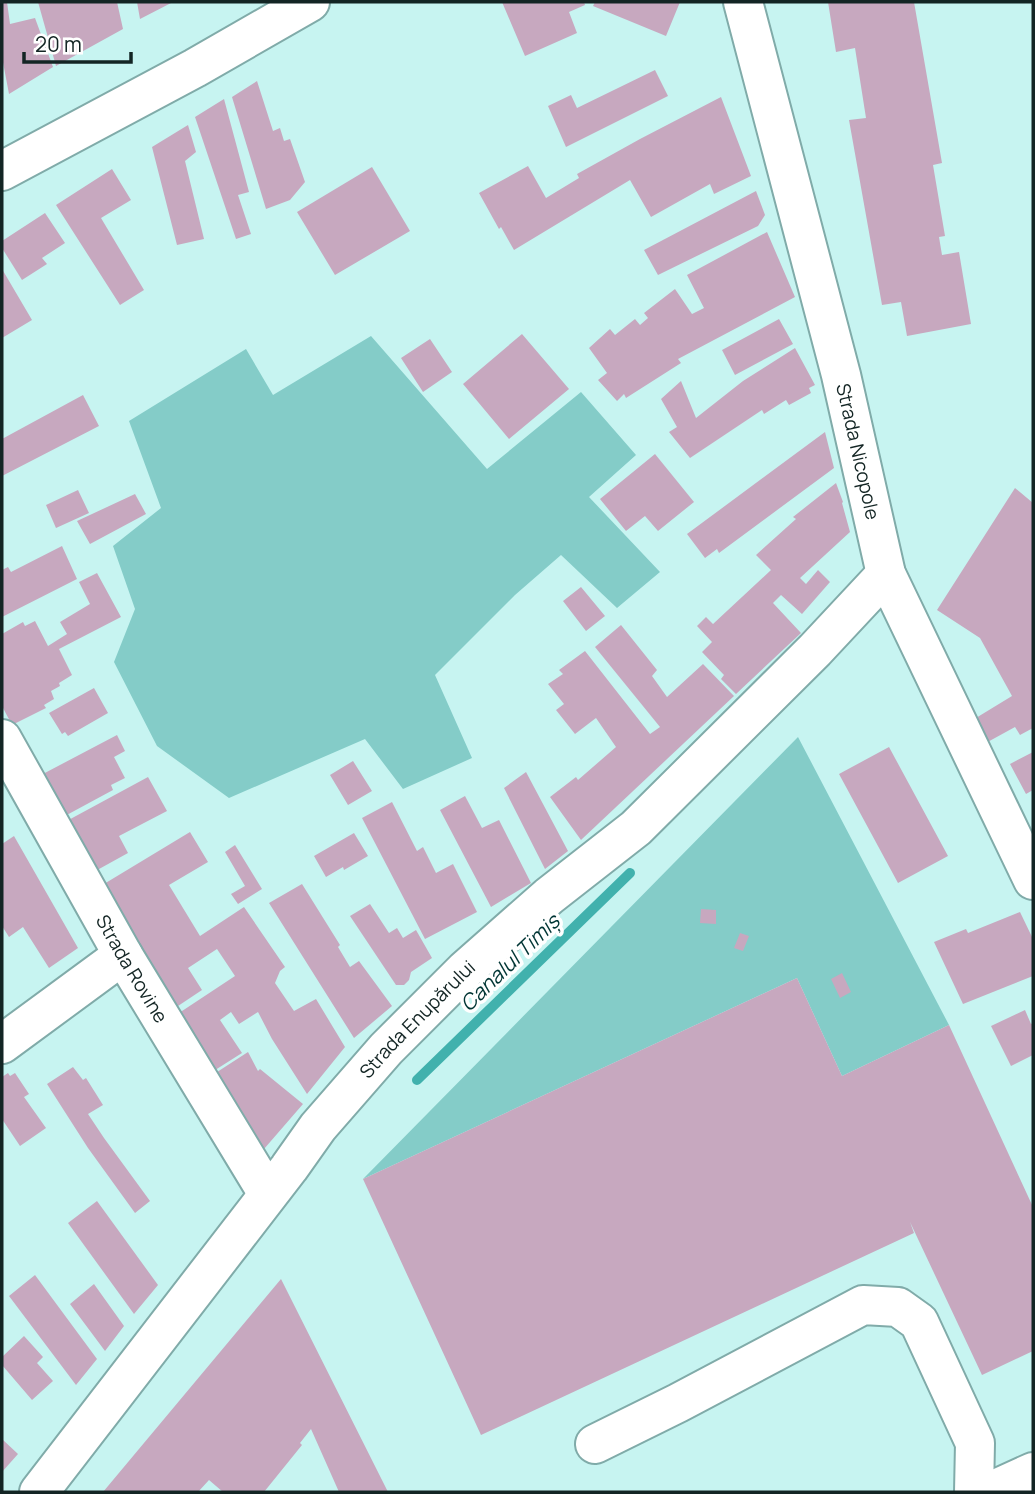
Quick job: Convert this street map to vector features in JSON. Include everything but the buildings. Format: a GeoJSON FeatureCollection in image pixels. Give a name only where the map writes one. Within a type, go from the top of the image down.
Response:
{"type":"FeatureCollection","features":[{"type":"Feature","properties":{"kind":"street","name":"Strada Nicopole"},"geometry":{"type":"LineString","coordinates":[[743,2],[841,375],[886,574],[1033,880]]}},
{"type":"Feature","properties":{"kind":"street"},"geometry":{"type":"LineString","coordinates":[[2,171],[195,68],[290,7]]}},
{"type":"Feature","properties":{"kind":"street","name":"Strada Enupărului"},"geometry":{"type":"LineString","coordinates":[[39,1492],[318,1127],[386,1049],[465,970],[549,896],[636,828],[815,650],[886,574]]}},
{"type":"Feature","properties":{"kind":"street","name":"Strada Rovine"},"geometry":{"type":"LineString","coordinates":[[2,739],[123,955],[268,1194]]}},
{"type":"Feature","properties":{"kind":"street"},"geometry":{"type":"LineString","coordinates":[[2,1044],[123,955]]}},
{"type":"Feature","properties":{"kind":"street"},"geometry":{"type":"LineString","coordinates":[[595,1444],[863,1305],[898,1307],[919,1322],[975,1443],[974,1492]]}},
{"type":"Feature","properties":{"kind":"street"},"geometry":{"type":"LineString","coordinates":[[989,1492],[1033,1472]]}},
{"type":"Feature","properties":{"kind":"shaded area"},"geometry":{"type":"Polygon","coordinates":[[[371,336],[487,469],[581,392],[636,455],[589,497],[660,572],[617,608],[561,555],[515,595],[435,675],[472,758],[403,789],[365,739],[229,798],[157,746],[114,662],[135,609],[113,546],[161,508],[129,421],[246,349],[273,395],[371,336]]]}},
{"type":"Feature","properties":{"kind":"shaded area"},"geometry":{"type":"Polygon","coordinates":[[[798,737],[949,1025],[842,1076],[797,978],[363,1179],[798,737]]]}},
{"type":"Feature","properties":{"kind":"waterway","name":"Canalul Timiș"},"geometry":{"type":"LineString","coordinates":[[417,1080],[630,873]]}}]}
